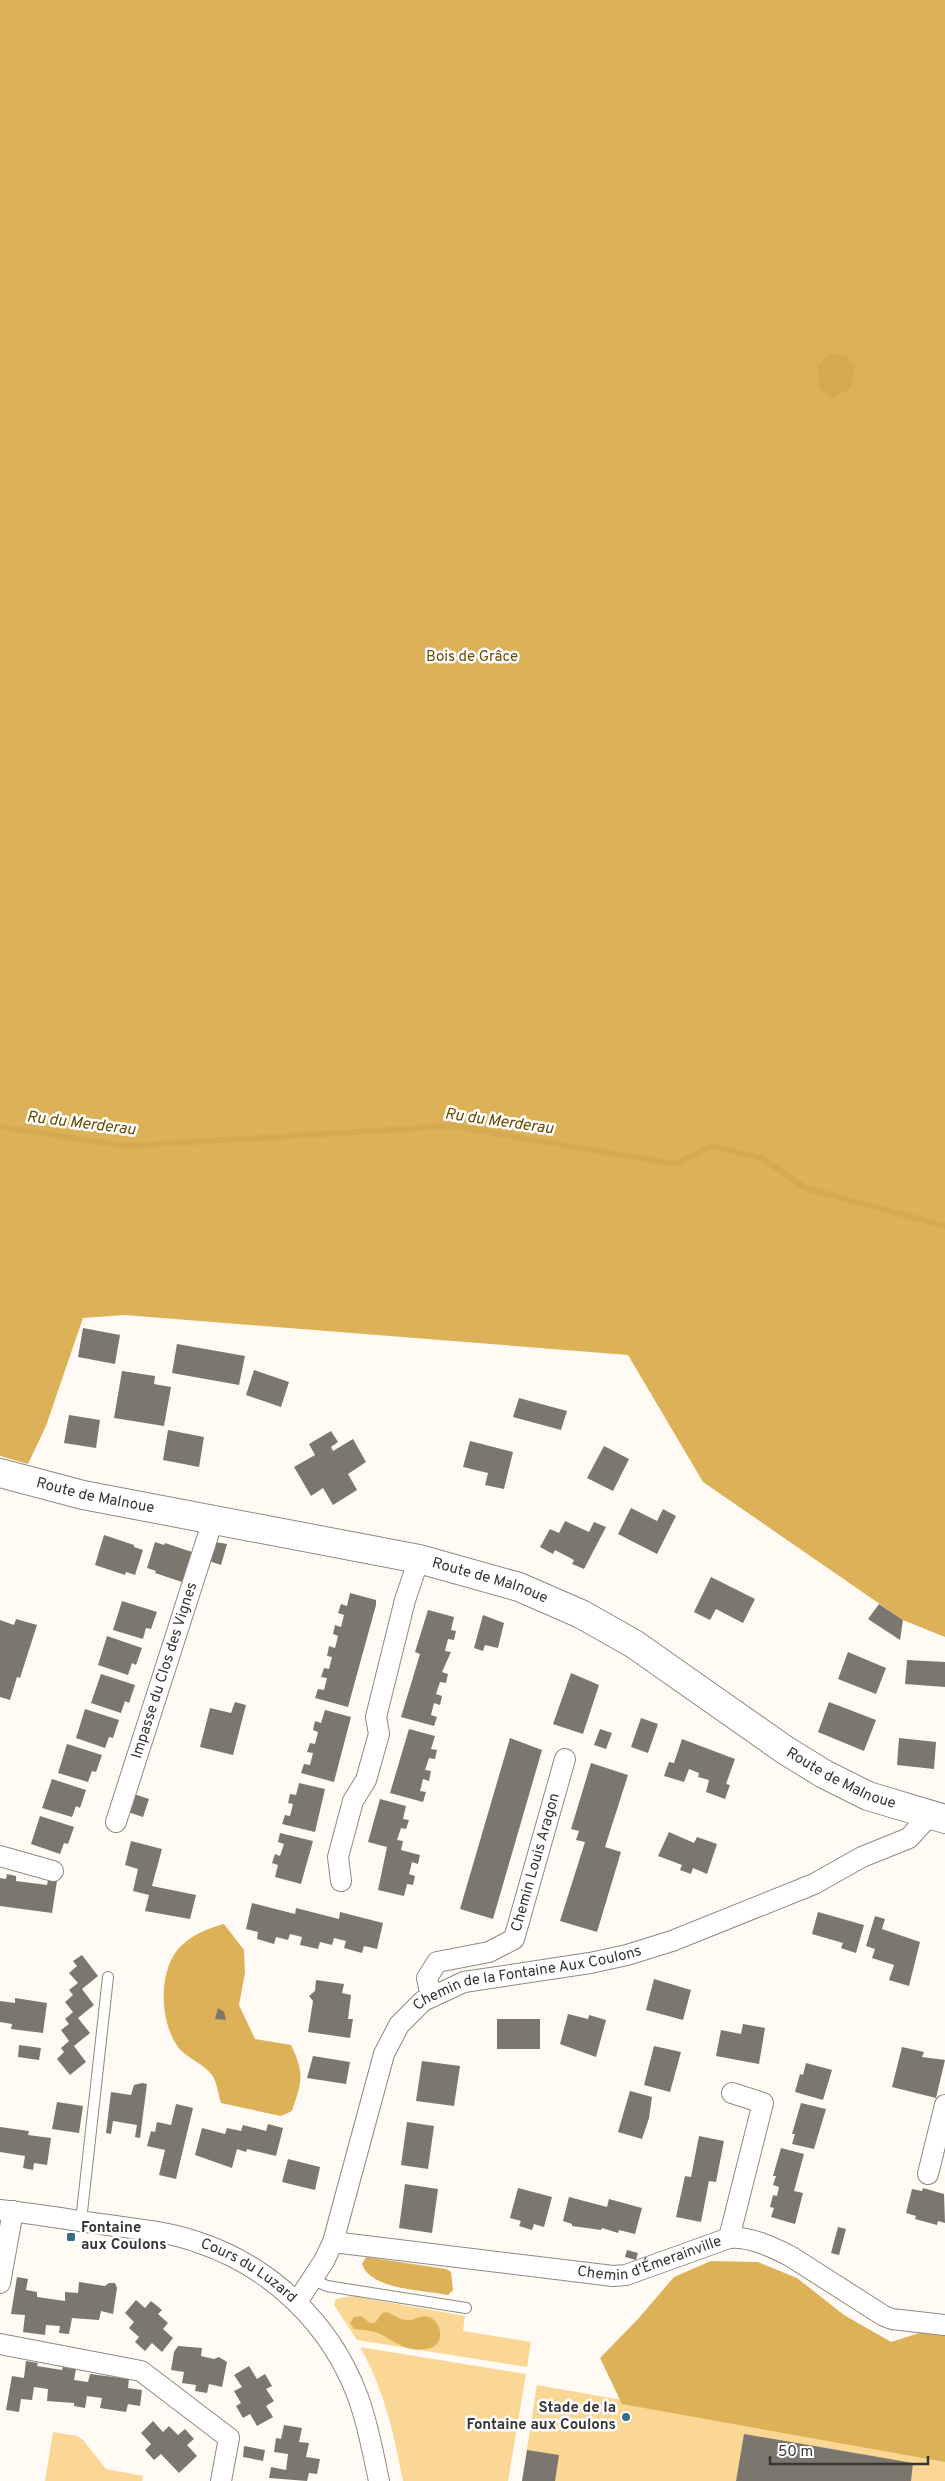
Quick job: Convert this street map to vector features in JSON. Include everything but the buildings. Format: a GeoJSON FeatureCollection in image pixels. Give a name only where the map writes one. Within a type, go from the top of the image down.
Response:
{"type":"FeatureCollection","features":[{"type":"Feature","properties":{"kind":"main road","name":"Route de Malnoue"},"geometry":{"type":"LineString","coordinates":[[0,1473],[83,1494],[419,1559],[519,1587],[581,1614],[634,1644],[785,1750],[824,1774],[868,1796],[937,1817]]}},
{"type":"Feature","properties":{"kind":"street","name":"Impasse du Clos des Vignes"},"geometry":{"type":"LineString","coordinates":[[116,1822],[213,1520]]}},
{"type":"Feature","properties":{"kind":"street"},"geometry":{"type":"LineString","coordinates":[[341,1881],[338,1857],[353,1801],[366,1780],[379,1734],[376,1717],[405,1600],[419,1559]]}},
{"type":"Feature","properties":{"kind":"street","name":"Chemin Louis Aragon"},"geometry":{"type":"LineString","coordinates":[[431,1997],[427,1978],[438,1962],[488,1952],[514,1940],[565,1759]]}},
{"type":"Feature","properties":{"kind":"street","name":"Chemin de la Fontaine Aux Coulons"},"geometry":{"type":"LineString","coordinates":[[297,2302],[314,2280],[333,2242],[384,2054],[399,2025],[411,2012],[431,1997],[464,1982],[627,1956],[672,1941],[814,1884],[862,1857],[909,1838],[937,1817]]}},
{"type":"Feature","properties":{"kind":"street"},"geometry":{"type":"LineString","coordinates":[[0,1856],[53,1871]]}},
{"type":"Feature","properties":{"kind":"street"},"geometry":{"type":"LineString","coordinates":[[729,2238],[763,2103],[732,2093]]}},
{"type":"Feature","properties":{"kind":"street"},"geometry":{"type":"LineString","coordinates":[[928,2174],[945,2105]]}},
{"type":"Feature","properties":{"kind":"street"},"geometry":{"type":"LineString","coordinates":[[0,2283],[6,2210]]}},
{"type":"Feature","properties":{"kind":"street","name":"Cours du Luzard"},"geometry":{"type":"LineString","coordinates":[[6,2210],[160,2232],[211,2247],[255,2269],[297,2302],[334,2347],[358,2396],[379,2481]]}},
{"type":"Feature","properties":{"kind":"street","name":"Chemin d'Émerainville"},"geometry":{"type":"LineString","coordinates":[[333,2242],[613,2276],[626,2275],[729,2238],[746,2238],[782,2252],[884,2316],[945,2325]]}},
{"type":"Feature","properties":{"kind":"street"},"geometry":{"type":"LineString","coordinates":[[0,2344],[141,2370],[229,2438],[222,2481]]}},
{"type":"Feature","properties":{"kind":"lane"},"geometry":{"type":"LineString","coordinates":[[81,2221],[108,1977]]}},
{"type":"Feature","properties":{"kind":"lane"},"geometry":{"type":"LineString","coordinates":[[314,2280],[327,2286],[466,2308]]}},
{"type":"Feature","properties":{"kind":"shaded area"},"geometry":{"type":"Polygon","coordinates":[[[831,353],[847,356],[855,366],[850,389],[833,398],[819,389],[818,365],[831,353]]]}},
{"type":"Feature","properties":{"kind":"shaded area"},"geometry":{"type":"Polygon","coordinates":[[[352,2296],[465,2316],[463,2331],[531,2342],[527,2367],[357,2340],[334,2305],[336,2299],[352,2296]]]}},
{"type":"Feature","properties":{"kind":"shaded area"},"geometry":{"type":"Polygon","coordinates":[[[360,2347],[526,2374],[508,2481],[403,2481],[392,2429],[382,2395],[360,2347]]]}},
{"type":"Feature","properties":{"kind":"shaded area","name":"Stade de la Fontaine aux Coulons"},"geometry":{"type":"Polygon","coordinates":[[[537,2385],[945,2457],[945,2481],[522,2481],[537,2385]]]}},
{"type":"Feature","properties":{"kind":"shaded area"},"geometry":{"type":"Polygon","coordinates":[[[53,2432],[77,2436],[83,2440],[106,2469],[143,2476],[142,2481],[45,2481],[53,2432]]]}},
{"type":"Feature","properties":{"kind":"green space","name":"Bois de Grâce"},"geometry":{"type":"Polygon","coordinates":[[[0,0],[945,0],[945,1637],[903,1620],[703,1482],[628,1355],[125,1315],[83,1318],[46,1426],[28,1464],[0,1456],[0,0]]]}},
{"type":"Feature","properties":{"kind":"green space"},"geometry":{"type":"Polygon","coordinates":[[[224,1924],[244,1950],[245,1973],[239,2005],[255,2039],[291,2045],[298,2063],[300,2085],[292,2111],[281,2116],[221,2103],[213,2077],[203,2066],[179,2049],[170,2033],[166,2020],[164,2006],[165,1978],[175,1954],[183,1944],[193,1937],[208,1929],[224,1924]]]}},
{"type":"Feature","properties":{"kind":"green space"},"geometry":{"type":"Polygon","coordinates":[[[366,2257],[446,2269],[451,2272],[453,2290],[448,2295],[387,2284],[367,2273],[362,2264],[366,2257]]]}},
{"type":"Feature","properties":{"kind":"green space"},"geometry":{"type":"Polygon","coordinates":[[[711,2261],[758,2262],[797,2278],[844,2315],[891,2342],[932,2329],[945,2331],[945,2462],[622,2404],[600,2358],[638,2319],[674,2277],[711,2261]]]}},
{"type":"Feature","properties":{"kind":"green space"},"geometry":{"type":"Polygon","coordinates":[[[387,2312],[406,2320],[425,2316],[431,2318],[438,2325],[440,2338],[438,2342],[430,2348],[409,2349],[377,2333],[354,2329],[350,2323],[354,2317],[361,2316],[370,2323],[375,2323],[382,2313],[387,2312]]]}},
{"type":"Feature","properties":{"kind":"waterway","name":"Ru du Merderau"},"geometry":{"type":"LineString","coordinates":[[0,1127],[126,1146],[452,1126],[675,1164],[712,1146],[762,1158],[805,1188],[945,1226]]}},
{"type":"Feature","properties":{"kind":"place","name":"Fontaine aux Coulons"},"geometry":{"type":"Point","coordinates":[71,2237]}},
{"type":"Feature","properties":{"kind":"place","name":"Stade de la Fontaine aux Coulons"},"geometry":{"type":"Point","coordinates":[626,2417]}}]}
